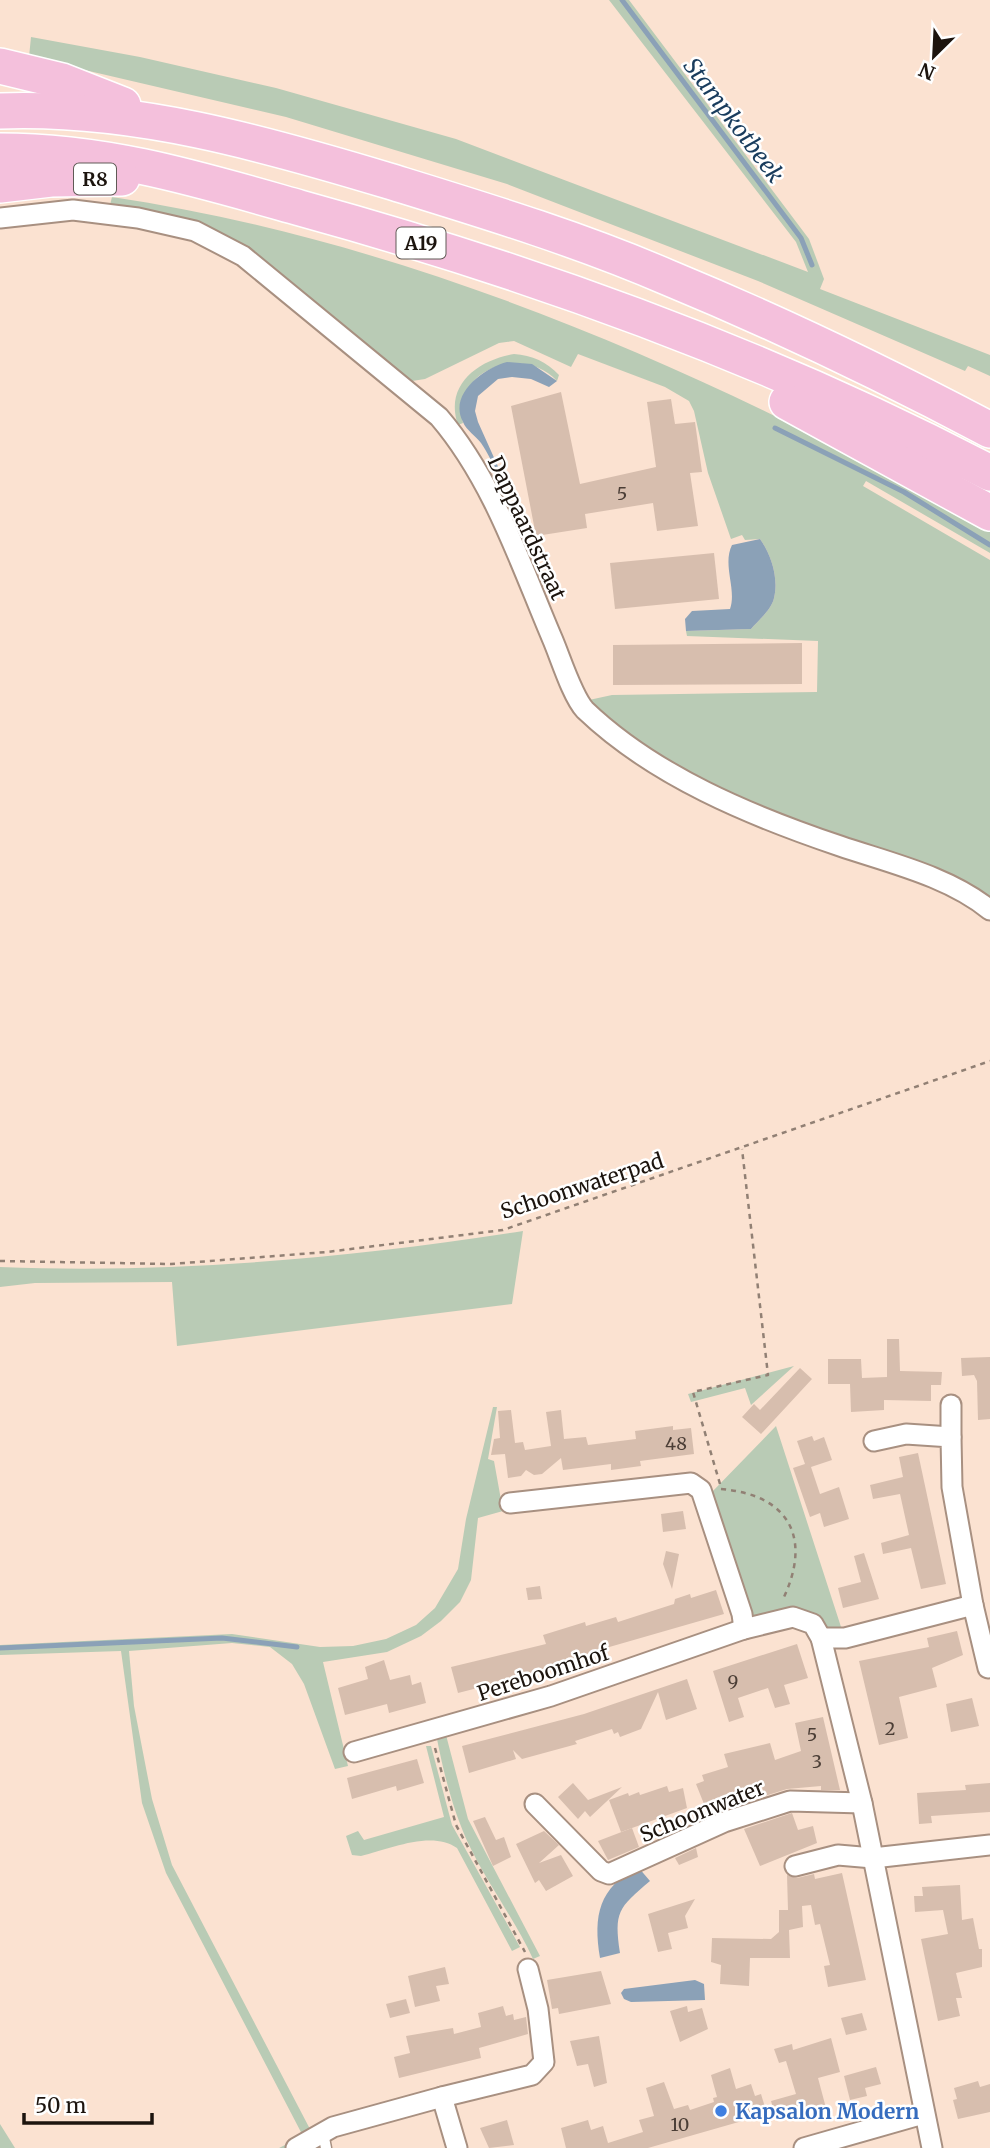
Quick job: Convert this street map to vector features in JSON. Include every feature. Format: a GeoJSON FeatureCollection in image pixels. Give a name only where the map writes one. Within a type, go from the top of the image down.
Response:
{"type":"FeatureCollection","features":[{"type":"Feature","properties":{"kind":"highway"},"geometry":{"type":"LineString","coordinates":[[0,66],[62,81],[168,123]]}},
{"type":"Feature","properties":{"kind":"highway"},"geometry":{"type":"LineString","coordinates":[[0,111],[50,111],[168,123]]}},
{"type":"Feature","properties":{"kind":"highway","name":"A19"},"geometry":{"type":"LineString","coordinates":[[168,123],[329,163],[470,206],[608,254],[782,328],[990,430]]}},
{"type":"Feature","properties":{"kind":"highway","name":"A19"},"geometry":{"type":"LineString","coordinates":[[0,151],[44,151],[120,160],[362,225],[463,257],[647,322],[821,393],[936,444],[990,473]]}},
{"type":"Feature","properties":{"kind":"highway","name":"R8"},"geometry":{"type":"LineString","coordinates":[[0,185],[51,179],[190,177]]}},
{"type":"Feature","properties":{"kind":"highway"},"geometry":{"type":"LineString","coordinates":[[647,322],[751,383],[990,513]]}},
{"type":"Feature","properties":{"kind":"street","name":"Dappaardstraat"},"geometry":{"type":"LineString","coordinates":[[0,218],[73,210],[138,218],[194,231],[243,256],[439,417],[459,441],[503,524],[582,706],[613,735],[665,768],[754,815],[933,878],[975,898],[990,910]]}},
{"type":"Feature","properties":{"kind":"street"},"geometry":{"type":"LineString","coordinates":[[951,1405],[952,1487],[972,1605],[988,1668]]}},
{"type":"Feature","properties":{"kind":"street"},"geometry":{"type":"LineString","coordinates":[[873,1441],[906,1434],[951,1437]]}},
{"type":"Feature","properties":{"kind":"street"},"geometry":{"type":"LineString","coordinates":[[510,1503],[691,1483],[701,1490],[742,1614],[744,1629]]}},
{"type":"Feature","properties":{"kind":"street"},"geometry":{"type":"LineString","coordinates":[[932,2148],[862,1803],[821,1638],[845,1638],[972,1605]]}},
{"type":"Feature","properties":{"kind":"street","name":"Pereboomhof"},"geometry":{"type":"LineString","coordinates":[[354,1752],[551,1696],[744,1629],[793,1617],[813,1624],[821,1638]]}},
{"type":"Feature","properties":{"kind":"street","name":"Schoonwater"},"geometry":{"type":"LineString","coordinates":[[535,1804],[601,1871],[609,1874],[724,1822],[790,1801],[862,1803]]}},
{"type":"Feature","properties":{"kind":"street"},"geometry":{"type":"LineString","coordinates":[[795,1866],[838,1855],[873,1858],[990,1845]]}},
{"type":"Feature","properties":{"kind":"street"},"geometry":{"type":"LineString","coordinates":[[296,2148],[324,2140],[333,2127],[442,2096],[532,2075],[544,2062],[538,2009],[528,1969]]}},
{"type":"Feature","properties":{"kind":"street"},"geometry":{"type":"LineString","coordinates":[[442,2096],[457,2148]]}},
{"type":"Feature","properties":{"kind":"street"},"geometry":{"type":"LineString","coordinates":[[804,2148],[923,2114]]}},
{"type":"Feature","properties":{"kind":"path","name":"Schoonwaterpad"},"geometry":{"type":"LineString","coordinates":[[0,1261],[171,1264],[327,1252],[503,1230],[990,1061]]}},
{"type":"Feature","properties":{"kind":"path"},"geometry":{"type":"LineString","coordinates":[[742,1149],[768,1375],[693,1392],[721,1489],[753,1496],[776,1507],[794,1536],[797,1562],[780,1605]]}},
{"type":"Feature","properties":{"kind":"path"},"geometry":{"type":"LineString","coordinates":[[431,1731],[456,1825],[524,1946],[528,1969]]}},
{"type":"Feature","properties":{"kind":"green space"},"geometry":{"type":"Polygon","coordinates":[[[609,0],[629,0],[809,239],[824,279],[820,289],[990,355],[990,376],[968,366],[965,371],[758,281],[507,184],[286,117],[29,57],[31,37],[140,57],[276,88],[456,139],[808,272],[796,242],[609,0]]]}},
{"type":"Feature","properties":{"kind":"green space"},"geometry":{"type":"Polygon","coordinates":[[[112,197],[227,218],[341,247],[454,282],[565,323],[675,369],[782,419],[990,529],[990,553],[866,481],[863,486],[990,560],[990,897],[969,886],[819,833],[715,789],[668,763],[625,734],[589,700],[612,695],[817,692],[818,641],[687,636],[686,631],[751,629],[771,606],[775,590],[771,559],[760,539],[745,540],[742,535],[731,539],[708,473],[694,411],[689,401],[665,387],[578,354],[571,367],[514,341],[499,343],[425,379],[412,381],[403,378],[247,251],[165,215],[110,205],[112,197]]]}},
{"type":"Feature","properties":{"kind":"green space"},"geometry":{"type":"Polygon","coordinates":[[[514,354],[539,360],[549,366],[559,375],[557,381],[543,370],[527,364],[493,368],[479,376],[468,388],[462,404],[463,423],[458,425],[456,398],[467,377],[488,362],[514,354]]]}},
{"type":"Feature","properties":{"kind":"green space"},"geometry":{"type":"Polygon","coordinates":[[[523,1231],[512,1304],[177,1346],[172,1282],[35,1283],[0,1287],[0,1267],[132,1268],[262,1262],[393,1249],[523,1231]]]}},
{"type":"Feature","properties":{"kind":"green space"},"geometry":{"type":"Polygon","coordinates":[[[794,1366],[751,1405],[745,1388],[691,1402],[688,1394],[794,1366]]]}},
{"type":"Feature","properties":{"kind":"green space"},"geometry":{"type":"Polygon","coordinates":[[[493,1407],[497,1407],[488,1459],[494,1461],[503,1511],[478,1518],[471,1580],[460,1602],[421,1636],[387,1652],[323,1662],[348,1766],[335,1769],[304,1684],[292,1664],[270,1647],[232,1643],[129,1651],[134,1706],[152,1799],[172,1865],[311,2131],[289,2148],[279,2148],[303,2136],[166,1873],[142,1803],[121,1651],[0,1655],[0,1645],[232,1634],[320,1647],[353,1646],[386,1639],[416,1625],[435,1608],[458,1569],[466,1519],[493,1407]]]}},
{"type":"Feature","properties":{"kind":"green space"},"geometry":{"type":"Polygon","coordinates":[[[776,1426],[842,1630],[829,1630],[811,1615],[758,1620],[752,1617],[712,1492],[776,1426]]]}},
{"type":"Feature","properties":{"kind":"green space"},"geometry":{"type":"Polygon","coordinates":[[[446,1735],[468,1819],[540,1956],[533,1959],[477,1861],[459,1821],[437,1739],[446,1735]]]}},
{"type":"Feature","properties":{"kind":"green space"},"geometry":{"type":"Polygon","coordinates":[[[426,1746],[431,1746],[452,1825],[520,1947],[512,1951],[457,1848],[447,1843],[423,1841],[361,1856],[352,1855],[346,1836],[358,1831],[364,1840],[444,1817],[426,1746]]]}},
{"type":"Feature","properties":{"kind":"green space"},"geometry":{"type":"Polygon","coordinates":[[[0,2124],[15,2148],[0,2148],[0,2124]]]}},
{"type":"Feature","properties":{"kind":"water"},"geometry":{"type":"Polygon","coordinates":[[[507,362],[532,364],[557,381],[549,387],[531,379],[498,379],[478,396],[475,411],[500,471],[498,472],[481,443],[464,425],[460,402],[464,392],[479,376],[507,362]]]}},
{"type":"Feature","properties":{"kind":"water"},"geometry":{"type":"Polygon","coordinates":[[[760,539],[771,559],[775,574],[774,598],[768,611],[751,629],[686,631],[685,619],[692,611],[730,609],[732,593],[728,561],[732,545],[760,539]]]}},
{"type":"Feature","properties":{"kind":"water"},"geometry":{"type":"Polygon","coordinates":[[[638,1867],[650,1881],[625,1905],[618,1919],[620,1953],[600,1958],[597,1929],[602,1904],[615,1884],[638,1867]]]}},
{"type":"Feature","properties":{"kind":"water"},"geometry":{"type":"Polygon","coordinates":[[[695,1980],[704,1984],[705,2000],[631,2002],[624,1999],[621,1993],[624,1989],[695,1980]]]}},
{"type":"Feature","properties":{"kind":"building"},"geometry":{"type":"Polygon","coordinates":[[[561,392],[580,484],[656,467],[647,402],[671,399],[675,424],[695,422],[702,472],[690,473],[698,526],[657,531],[653,503],[585,514],[587,528],[536,536],[511,406],[561,392]]]}},
{"type":"Feature","properties":{"kind":"building"},"geometry":{"type":"Polygon","coordinates":[[[714,553],[719,599],[615,609],[610,563],[714,553]]]}},
{"type":"Feature","properties":{"kind":"building"},"geometry":{"type":"Polygon","coordinates":[[[802,643],[802,684],[613,685],[613,645],[802,643]]]}},
{"type":"Feature","properties":{"kind":"building"},"geometry":{"type":"Polygon","coordinates":[[[887,1339],[899,1339],[900,1371],[942,1372],[941,1385],[931,1385],[931,1401],[884,1400],[884,1410],[851,1412],[850,1384],[828,1384],[828,1359],[861,1359],[862,1378],[887,1377],[887,1339]]]}},
{"type":"Feature","properties":{"kind":"building"},"geometry":{"type":"Polygon","coordinates":[[[990,1357],[990,1419],[978,1420],[977,1381],[974,1375],[962,1376],[961,1358],[990,1357]]]}},
{"type":"Feature","properties":{"kind":"building"},"geometry":{"type":"Polygon","coordinates":[[[800,1368],[812,1379],[761,1434],[742,1417],[754,1404],[760,1410],[800,1368]]]}},
{"type":"Feature","properties":{"kind":"building"},"geometry":{"type":"Polygon","coordinates":[[[511,1410],[515,1443],[523,1442],[525,1450],[551,1446],[546,1412],[561,1410],[564,1439],[586,1437],[588,1445],[636,1439],[635,1431],[673,1426],[673,1430],[691,1428],[694,1454],[640,1461],[641,1466],[611,1470],[611,1464],[563,1470],[561,1458],[542,1474],[534,1475],[526,1470],[521,1476],[508,1478],[505,1454],[491,1455],[494,1439],[500,1438],[498,1411],[511,1410]]]}},
{"type":"Feature","properties":{"kind":"building"},"geometry":{"type":"Polygon","coordinates":[[[812,1436],[814,1441],[824,1437],[832,1460],[811,1467],[820,1494],[839,1487],[849,1519],[824,1527],[820,1513],[810,1517],[793,1468],[805,1464],[797,1441],[812,1436]]]}},
{"type":"Feature","properties":{"kind":"building"},"geometry":{"type":"Polygon","coordinates":[[[918,1453],[946,1584],[921,1589],[911,1548],[883,1554],[881,1543],[909,1535],[900,1494],[873,1499],[870,1485],[903,1477],[899,1457],[918,1453]]]}},
{"type":"Feature","properties":{"kind":"building"},"geometry":{"type":"Polygon","coordinates":[[[683,1511],[686,1529],[663,1532],[661,1514],[683,1511]]]}},
{"type":"Feature","properties":{"kind":"building"},"geometry":{"type":"Polygon","coordinates":[[[666,1551],[679,1554],[672,1589],[663,1564],[666,1551]]]}},
{"type":"Feature","properties":{"kind":"building"},"geometry":{"type":"Polygon","coordinates":[[[864,1553],[879,1599],[843,1608],[838,1588],[861,1582],[854,1556],[864,1553]]]}},
{"type":"Feature","properties":{"kind":"building"},"geometry":{"type":"Polygon","coordinates":[[[540,1586],[542,1599],[528,1600],[526,1588],[540,1586]]]}},
{"type":"Feature","properties":{"kind":"building"},"geometry":{"type":"Polygon","coordinates":[[[716,1590],[724,1614],[592,1652],[540,1672],[458,1693],[451,1667],[546,1644],[543,1635],[585,1622],[586,1626],[616,1617],[618,1622],[674,1604],[675,1599],[690,1594],[691,1598],[716,1590]]]}},
{"type":"Feature","properties":{"kind":"building"},"geometry":{"type":"Polygon","coordinates":[[[957,1631],[963,1655],[932,1668],[937,1687],[899,1697],[908,1738],[879,1745],[859,1661],[929,1647],[927,1638],[957,1631]]]}},
{"type":"Feature","properties":{"kind":"building"},"geometry":{"type":"Polygon","coordinates":[[[797,1644],[808,1678],[784,1685],[790,1704],[775,1708],[768,1688],[738,1698],[744,1717],[729,1722],[713,1671],[797,1644]]]}},
{"type":"Feature","properties":{"kind":"building"},"geometry":{"type":"Polygon","coordinates":[[[384,1660],[390,1680],[410,1675],[412,1685],[421,1682],[426,1703],[389,1713],[387,1704],[345,1715],[338,1688],[368,1679],[365,1667],[384,1660]]]}},
{"type":"Feature","properties":{"kind":"building"},"geometry":{"type":"Polygon","coordinates":[[[687,1679],[697,1709],[666,1720],[658,1692],[641,1729],[620,1737],[618,1732],[614,1734],[612,1729],[575,1741],[577,1744],[522,1759],[513,1750],[516,1759],[469,1773],[462,1746],[584,1714],[687,1679]]]}},
{"type":"Feature","properties":{"kind":"building"},"geometry":{"type":"Polygon","coordinates":[[[972,1698],[979,1726],[951,1732],[946,1704],[972,1698]]]}},
{"type":"Feature","properties":{"kind":"building"},"geometry":{"type":"Polygon","coordinates":[[[823,1717],[840,1790],[821,1790],[821,1786],[787,1789],[765,1796],[761,1785],[704,1804],[696,1784],[704,1781],[702,1775],[728,1767],[724,1754],[770,1743],[775,1760],[801,1751],[795,1723],[823,1717]]]}},
{"type":"Feature","properties":{"kind":"building"},"geometry":{"type":"Polygon","coordinates":[[[417,1759],[424,1783],[397,1791],[396,1786],[352,1799],[347,1778],[417,1759]]]}},
{"type":"Feature","properties":{"kind":"building"},"geometry":{"type":"Polygon","coordinates":[[[573,1783],[588,1800],[622,1787],[590,1817],[585,1811],[578,1819],[558,1797],[573,1783]]]}},
{"type":"Feature","properties":{"kind":"building"},"geometry":{"type":"Polygon","coordinates":[[[990,1783],[990,1812],[931,1816],[932,1823],[919,1824],[917,1793],[966,1790],[965,1785],[990,1783]]]}},
{"type":"Feature","properties":{"kind":"building"},"geometry":{"type":"Polygon","coordinates":[[[667,1786],[669,1792],[683,1788],[687,1808],[621,1832],[609,1800],[628,1793],[629,1796],[639,1792],[640,1795],[667,1786]]]}},
{"type":"Feature","properties":{"kind":"building"},"geometry":{"type":"Polygon","coordinates":[[[792,1813],[798,1830],[813,1826],[817,1843],[760,1866],[744,1829],[792,1813]]]}},
{"type":"Feature","properties":{"kind":"building"},"geometry":{"type":"Polygon","coordinates":[[[485,1817],[496,1840],[504,1837],[511,1857],[493,1866],[473,1821],[485,1817]]]}},
{"type":"Feature","properties":{"kind":"building"},"geometry":{"type":"Polygon","coordinates":[[[632,1828],[639,1847],[608,1860],[598,1841],[632,1828]]]}},
{"type":"Feature","properties":{"kind":"building"},"geometry":{"type":"Polygon","coordinates":[[[544,1831],[559,1845],[539,1863],[561,1855],[573,1876],[546,1891],[539,1880],[535,1883],[516,1844],[544,1831]]]}},
{"type":"Feature","properties":{"kind":"building"},"geometry":{"type":"Polygon","coordinates":[[[696,1848],[698,1857],[679,1865],[675,1858],[696,1848]]]}},
{"type":"Feature","properties":{"kind":"building"},"geometry":{"type":"Polygon","coordinates":[[[842,1873],[866,1980],[828,1987],[824,1966],[830,1965],[820,1924],[815,1925],[811,1905],[802,1906],[803,1927],[789,1930],[790,1958],[750,1958],[749,1986],[720,1984],[721,1965],[711,1962],[712,1938],[771,1939],[779,1932],[779,1910],[788,1910],[787,1875],[797,1878],[814,1874],[815,1879],[842,1873]]]}},
{"type":"Feature","properties":{"kind":"building"},"geometry":{"type":"Polygon","coordinates":[[[960,1885],[962,1920],[973,1918],[979,1949],[982,1949],[982,1967],[956,1973],[962,1998],[956,1998],[960,2016],[938,2021],[921,1939],[948,1934],[943,1910],[915,1912],[914,1896],[923,1896],[922,1887],[960,1885]]]}},
{"type":"Feature","properties":{"kind":"building"},"geometry":{"type":"Polygon","coordinates":[[[695,1899],[685,1916],[688,1928],[668,1933],[672,1949],[658,1952],[648,1914],[695,1899]]]}},
{"type":"Feature","properties":{"kind":"building"},"geometry":{"type":"Polygon","coordinates":[[[445,1967],[449,1984],[436,1986],[440,2001],[415,2007],[408,1976],[445,1967]]]}},
{"type":"Feature","properties":{"kind":"building"},"geometry":{"type":"Polygon","coordinates":[[[601,1971],[611,2004],[559,2014],[558,2008],[552,2009],[547,1980],[601,1971]]]}},
{"type":"Feature","properties":{"kind":"building"},"geometry":{"type":"Polygon","coordinates":[[[406,1999],[410,2013],[390,2018],[386,2004],[406,1999]]]}},
{"type":"Feature","properties":{"kind":"building"},"geometry":{"type":"Polygon","coordinates":[[[503,2006],[506,2016],[513,2014],[514,2020],[526,2017],[528,2034],[479,2048],[481,2058],[399,2078],[394,2057],[410,2053],[406,2036],[453,2028],[454,2034],[481,2027],[478,2013],[503,2006]]]}},
{"type":"Feature","properties":{"kind":"building"},"geometry":{"type":"Polygon","coordinates":[[[687,2006],[688,2012],[702,2008],[708,2029],[680,2042],[670,2011],[687,2006]]]}},
{"type":"Feature","properties":{"kind":"building"},"geometry":{"type":"Polygon","coordinates":[[[862,2013],[867,2030],[846,2035],[841,2018],[862,2013]]]}},
{"type":"Feature","properties":{"kind":"building"},"geometry":{"type":"Polygon","coordinates":[[[599,2036],[607,2083],[594,2087],[588,2064],[577,2066],[570,2041],[599,2036]]]}},
{"type":"Feature","properties":{"kind":"building"},"geometry":{"type":"Polygon","coordinates":[[[831,2038],[840,2072],[818,2078],[826,2108],[777,2121],[771,2101],[796,2094],[786,2061],[779,2063],[774,2049],[792,2044],[793,2050],[831,2038]]]}},
{"type":"Feature","properties":{"kind":"building"},"geometry":{"type":"Polygon","coordinates":[[[876,2067],[881,2084],[865,2088],[867,2096],[850,2100],[844,2076],[876,2067]]]}},
{"type":"Feature","properties":{"kind":"building"},"geometry":{"type":"Polygon","coordinates":[[[730,2068],[736,2089],[751,2084],[755,2096],[761,2094],[767,2114],[648,2148],[566,2148],[561,2128],[588,2120],[591,2130],[603,2126],[608,2143],[643,2132],[639,2120],[654,2116],[646,2088],[664,2082],[674,2109],[688,2105],[690,2110],[714,2102],[713,2098],[717,2097],[711,2075],[730,2068]]]}},
{"type":"Feature","properties":{"kind":"building"},"geometry":{"type":"Polygon","coordinates":[[[978,2081],[980,2087],[990,2084],[990,2112],[958,2119],[953,2100],[957,2099],[954,2088],[978,2081]]]}},
{"type":"Feature","properties":{"kind":"building"},"geometry":{"type":"Polygon","coordinates":[[[507,2120],[514,2145],[489,2148],[480,2128],[507,2120]]]}},
{"type":"Feature","properties":{"kind":"waterway","name":"Stampkotbeek"},"geometry":{"type":"LineString","coordinates":[[622,0],[801,238],[812,265]]}},
{"type":"Feature","properties":{"kind":"waterway","name":"Stampkotbeek"},"geometry":{"type":"LineString","coordinates":[[775,428],[904,492],[990,545]]}},
{"type":"Feature","properties":{"kind":"waterway"},"geometry":{"type":"LineString","coordinates":[[0,1648],[222,1638],[297,1647]]}},
{"type":"Feature","properties":{"kind":"place","name":"Kapsalon Modern"},"geometry":{"type":"Point","coordinates":[721,2111]}}]}
